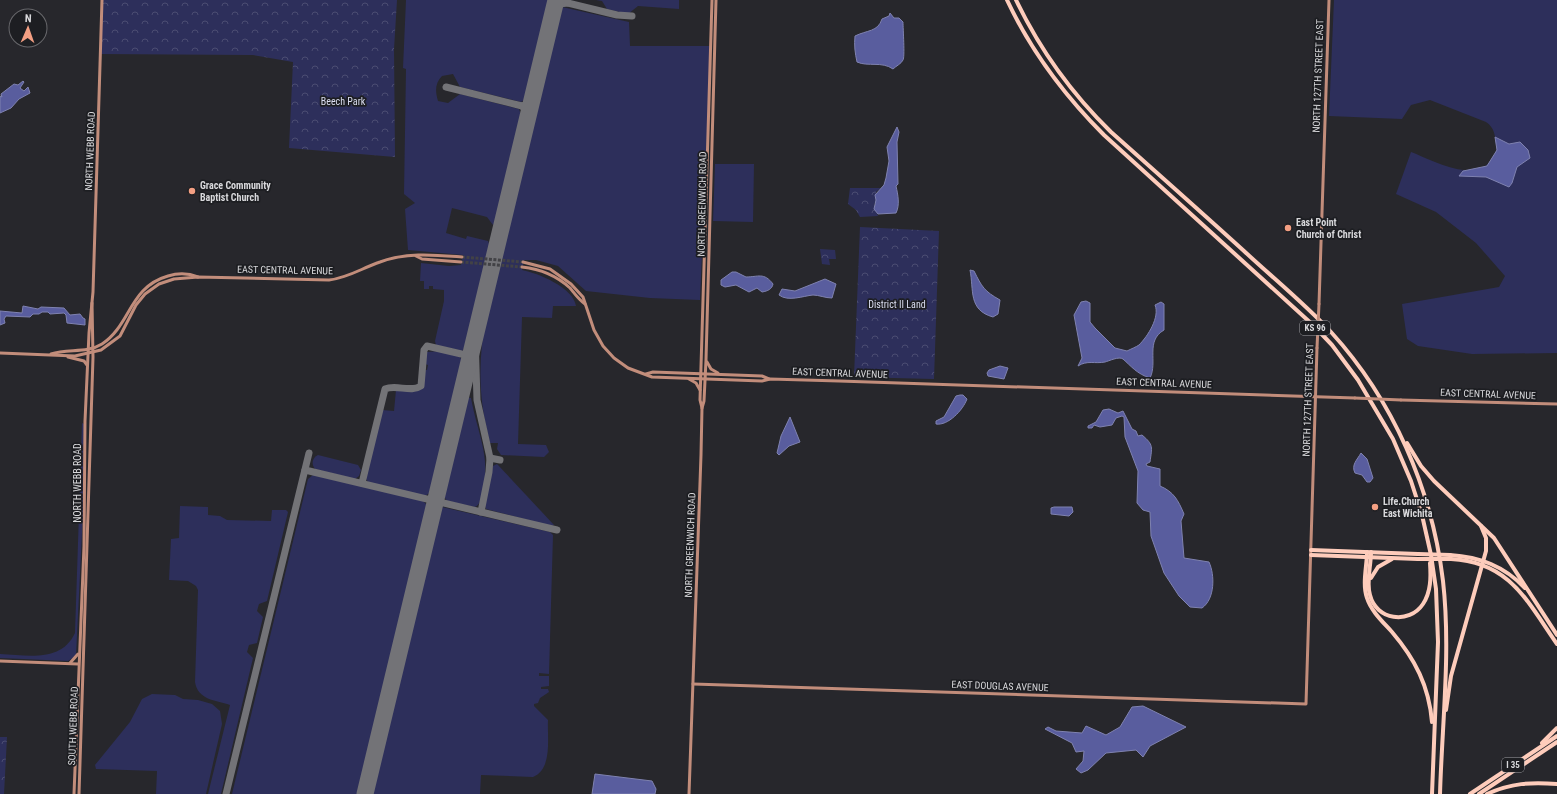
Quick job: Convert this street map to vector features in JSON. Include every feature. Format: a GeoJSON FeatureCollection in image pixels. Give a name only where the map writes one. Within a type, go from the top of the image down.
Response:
{"type":"FeatureCollection","features":[{"type":"Feature","properties":{"kind":"highway","name":"KS 96"},"geometry":{"type":"LineString","coordinates":[[1007,0],[1038,55],[1083,114],[1104,135],[1298,311],[1346,362],[1379,411],[1400,453],[1417,498],[1429,544],[1438,612],[1432,794]]}},
{"type":"Feature","properties":{"kind":"highway","name":"KS 96"},"geometry":{"type":"LineString","coordinates":[[1016,0],[1044,51],[1085,105],[1111,132],[1323,323],[1363,372],[1393,420],[1421,485],[1431,519],[1441,565],[1445,628],[1440,794]]}},
{"type":"Feature","properties":{"kind":"highway"},"geometry":{"type":"LineString","coordinates":[[1393,420],[1417,459],[1429,475],[1477,520],[1498,543],[1557,634]]}},
{"type":"Feature","properties":{"kind":"highway"},"geometry":{"type":"LineString","coordinates":[[1442,748],[1451,676],[1486,551],[1486,538],[1477,520]]}},
{"type":"Feature","properties":{"kind":"highway"},"geometry":{"type":"LineString","coordinates":[[1369,555],[1369,586],[1373,603],[1383,613],[1398,618],[1414,613],[1422,605],[1429,591],[1431,570],[1429,544]]}},
{"type":"Feature","properties":{"kind":"highway"},"geometry":{"type":"LineString","coordinates":[[1311,550],[1402,558]]}},
{"type":"Feature","properties":{"kind":"highway"},"geometry":{"type":"LineString","coordinates":[[1311,555],[1352,557],[1369,555],[1450,557],[1483,562],[1504,570],[1531,594]]}},
{"type":"Feature","properties":{"kind":"highway"},"geometry":{"type":"LineString","coordinates":[[1369,555],[1366,568],[1366,593],[1369,603],[1408,651],[1423,678],[1430,701],[1434,740]]}},
{"type":"Feature","properties":{"kind":"highway"},"geometry":{"type":"LineString","coordinates":[[1369,586],[1373,574],[1382,564],[1389,560],[1418,556]]}},
{"type":"Feature","properties":{"kind":"highway"},"geometry":{"type":"LineString","coordinates":[[1352,557],[1361,559],[1366,568]]}},
{"type":"Feature","properties":{"kind":"highway"},"geometry":{"type":"LineString","coordinates":[[1483,562],[1514,585],[1528,601],[1557,645]]}},
{"type":"Feature","properties":{"kind":"highway"},"geometry":{"type":"LineString","coordinates":[[1513,764],[1546,740],[1557,728]]}},
{"type":"Feature","properties":{"kind":"highway","name":"I 35"},"geometry":{"type":"LineString","coordinates":[[1470,794],[1557,736]]}},
{"type":"Feature","properties":{"kind":"highway","name":"I 35"},"geometry":{"type":"LineString","coordinates":[[1479,794],[1557,742]]}},
{"type":"Feature","properties":{"kind":"highway"},"geometry":{"type":"LineString","coordinates":[[1487,794],[1513,784],[1557,784]]}},
{"type":"Feature","properties":{"kind":"main road","name":"NORTH WEBB ROAD"},"geometry":{"type":"LineString","coordinates":[[78,664],[84,546],[84,458],[87,366],[92,303],[102,0]]}},
{"type":"Feature","properties":{"kind":"main road","name":"NORTH GREENWICH ROAD"},"geometry":{"type":"LineString","coordinates":[[689,794],[702,408],[700,391],[712,0]]}},
{"type":"Feature","properties":{"kind":"main road","name":"NORTH GREENWICH ROAD"},"geometry":{"type":"LineString","coordinates":[[702,408],[706,374],[716,0]]}},
{"type":"Feature","properties":{"kind":"main road","name":"NORTH 127TH STREET EAST"},"geometry":{"type":"LineString","coordinates":[[1306,704],[1329,0]]}},
{"type":"Feature","properties":{"kind":"main road","name":"EAST CENTRAL AVENUE"},"geometry":{"type":"LineString","coordinates":[[0,353],[50,354],[66,356],[93,353],[109,345],[120,336],[139,300],[152,288],[174,279],[198,277],[329,280],[349,276],[388,259],[422,254],[462,257]]}},
{"type":"Feature","properties":{"kind":"main road","name":"EAST CENTRAL AVENUE"},"geometry":{"type":"LineString","coordinates":[[416,256],[422,259],[461,262]]}},
{"type":"Feature","properties":{"kind":"main road","name":"EAST CENTRAL AVENUE"},"geometry":{"type":"LineString","coordinates":[[523,262],[544,267],[562,276],[578,291],[585,304],[596,334],[608,352],[624,365],[652,377],[762,381],[770,379],[1557,404]]}},
{"type":"Feature","properties":{"kind":"main road","name":"EAST CENTRAL AVENUE"},"geometry":{"type":"LineString","coordinates":[[522,267],[540,271],[557,278],[585,304]]}},
{"type":"Feature","properties":{"kind":"main road","name":"EAST CENTRAL AVENUE"},"geometry":{"type":"LineString","coordinates":[[50,354],[88,349],[100,345],[115,333],[136,298],[153,282],[173,275],[191,274],[198,277]]}},
{"type":"Feature","properties":{"kind":"main road","name":"NORTH WEBB ROAD"},"geometry":{"type":"LineString","coordinates":[[83,659],[93,353],[92,303]]}},
{"type":"Feature","properties":{"kind":"main road"},"geometry":{"type":"LineString","coordinates":[[66,356],[84,361],[87,366]]}},
{"type":"Feature","properties":{"kind":"main road"},"geometry":{"type":"LineString","coordinates":[[706,360],[711,369],[722,374]]}},
{"type":"Feature","properties":{"kind":"main road","name":"EAST CENTRAL AVENUE"},"geometry":{"type":"LineString","coordinates":[[646,374],[652,372],[722,374],[762,376],[770,379]]}},
{"type":"Feature","properties":{"kind":"main road"},"geometry":{"type":"LineString","coordinates":[[687,378],[696,383],[700,391]]}},
{"type":"Feature","properties":{"kind":"main road"},"geometry":{"type":"LineString","coordinates":[[84,458],[89,458]]}},
{"type":"Feature","properties":{"kind":"main road"},"geometry":{"type":"LineString","coordinates":[[68,663],[76,658],[79,652]]}},
{"type":"Feature","properties":{"kind":"main road"},"geometry":{"type":"LineString","coordinates":[[78,664],[83,659]]}},
{"type":"Feature","properties":{"kind":"main road","name":"SOUTH WEBB ROAD"},"geometry":{"type":"LineString","coordinates":[[79,794],[83,659]]}},
{"type":"Feature","properties":{"kind":"main road"},"geometry":{"type":"LineString","coordinates":[[0,661],[78,664],[83,671]]}},
{"type":"Feature","properties":{"kind":"main road","name":"SOUTH WEBB ROAD"},"geometry":{"type":"LineString","coordinates":[[74,794],[78,664]]}},
{"type":"Feature","properties":{"kind":"main road","name":"EAST DOUGLAS AVENUE"},"geometry":{"type":"LineString","coordinates":[[693,684],[1306,704]]}},
{"type":"Feature","properties":{"kind":"main road"},"geometry":{"type":"LineString","coordinates":[[75,755],[80,755]]}},
{"type":"Feature","properties":{"kind":"green space","name":"Beech Park"},"geometry":{"type":"Polygon","coordinates":[[[103,0],[397,0],[394,49],[395,157],[289,148],[293,62],[253,55],[101,54],[103,0]]]}},
{"type":"Feature","properties":{"kind":"green space"},"geometry":{"type":"Polygon","coordinates":[[[406,0],[550,0],[524,100],[521,102],[460,87],[453,74],[442,76],[437,84],[436,94],[438,101],[448,103],[460,94],[519,109],[522,118],[496,223],[493,225],[487,217],[452,208],[446,233],[466,239],[467,236],[488,241],[490,246],[466,346],[462,351],[436,345],[435,341],[444,301],[444,290],[433,289],[433,286],[429,286],[429,289],[424,289],[424,281],[420,281],[421,263],[449,266],[461,265],[463,255],[408,250],[405,209],[415,203],[404,194],[406,69],[403,68],[406,0]]]}},
{"type":"Feature","properties":{"kind":"green space"},"geometry":{"type":"Polygon","coordinates":[[[596,0],[679,0],[679,9],[638,6],[628,14],[607,9],[602,1],[596,0]]]}},
{"type":"Feature","properties":{"kind":"green space"},"geometry":{"type":"Polygon","coordinates":[[[1334,0],[1557,0],[1557,353],[1472,354],[1418,346],[1407,339],[1402,304],[1499,287],[1505,276],[1476,243],[1436,212],[1396,194],[1411,152],[1453,168],[1475,170],[1484,167],[1496,152],[1495,136],[1493,130],[1486,122],[1430,100],[1411,105],[1402,119],[1329,116],[1334,0]]]}},
{"type":"Feature","properties":{"kind":"green space"},"geometry":{"type":"Polygon","coordinates":[[[562,7],[629,22],[630,46],[711,46],[700,300],[650,298],[586,291],[558,266],[536,260],[524,260],[522,270],[537,274],[562,287],[574,299],[576,306],[553,306],[552,318],[522,317],[518,444],[546,445],[549,452],[544,457],[501,455],[497,449],[498,443],[490,443],[483,410],[480,380],[483,333],[562,7]]]}},
{"type":"Feature","properties":{"kind":"green space"},"geometry":{"type":"Polygon","coordinates":[[[715,164],[754,164],[753,222],[713,221],[715,164]]]}},
{"type":"Feature","properties":{"kind":"green space"},"geometry":{"type":"Polygon","coordinates":[[[850,188],[881,188],[876,192],[876,200],[874,205],[878,216],[860,217],[856,210],[848,204],[850,188]]]}},
{"type":"Feature","properties":{"kind":"green space","name":"District II Land"},"geometry":{"type":"Polygon","coordinates":[[[860,227],[939,231],[934,379],[854,377],[860,227]]]}},
{"type":"Feature","properties":{"kind":"green space"},"geometry":{"type":"Polygon","coordinates":[[[820,249],[835,250],[836,259],[829,259],[830,265],[822,264],[820,249]]]}},
{"type":"Feature","properties":{"kind":"green space"},"geometry":{"type":"Polygon","coordinates":[[[444,351],[458,355],[463,361],[431,492],[425,496],[368,482],[365,477],[382,410],[394,411],[396,390],[418,390],[423,388],[424,370],[427,370],[428,365],[425,364],[426,352],[444,351]]]}},
{"type":"Feature","properties":{"kind":"green space"},"geometry":{"type":"Polygon","coordinates":[[[466,397],[471,398],[482,444],[485,466],[483,491],[480,502],[475,507],[447,501],[443,495],[466,397]]]}},
{"type":"Feature","properties":{"kind":"green space"},"geometry":{"type":"Polygon","coordinates":[[[82,423],[84,424],[83,512],[76,656],[68,661],[0,658],[0,654],[32,656],[52,653],[69,643],[75,633],[82,423]]]}},
{"type":"Feature","properties":{"kind":"green space"},"geometry":{"type":"Polygon","coordinates":[[[318,455],[358,465],[361,470],[359,476],[355,479],[315,469],[313,461],[318,455]]]}},
{"type":"Feature","properties":{"kind":"green space"},"geometry":{"type":"Polygon","coordinates":[[[497,464],[554,525],[551,526],[486,509],[484,503],[493,466],[497,464]]]}},
{"type":"Feature","properties":{"kind":"green space"},"geometry":{"type":"Polygon","coordinates":[[[313,475],[423,501],[427,505],[359,794],[232,794],[308,479],[313,475]]]}},
{"type":"Feature","properties":{"kind":"green space"},"geometry":{"type":"Polygon","coordinates":[[[180,506],[208,507],[208,515],[220,516],[227,520],[271,521],[272,510],[286,510],[288,512],[267,601],[259,604],[257,611],[263,617],[257,643],[249,645],[247,652],[253,658],[221,794],[208,794],[230,705],[203,696],[197,688],[195,682],[198,590],[196,586],[188,581],[169,580],[171,539],[179,538],[180,506]]]}},
{"type":"Feature","properties":{"kind":"green space"},"geometry":{"type":"Polygon","coordinates":[[[442,507],[550,532],[553,535],[549,674],[539,673],[539,676],[549,676],[549,686],[541,687],[541,689],[548,689],[549,692],[540,698],[538,703],[534,704],[534,706],[548,720],[548,752],[544,767],[533,777],[481,775],[480,794],[371,794],[439,510],[442,507]]]}},
{"type":"Feature","properties":{"kind":"green space"},"geometry":{"type":"Polygon","coordinates":[[[152,694],[175,695],[183,699],[198,700],[212,704],[220,711],[222,724],[206,794],[156,794],[157,771],[96,769],[95,765],[130,722],[142,699],[152,694]]]}},
{"type":"Feature","properties":{"kind":"green space"},"geometry":{"type":"Polygon","coordinates":[[[0,737],[7,737],[4,794],[0,794],[0,737]]]}},
{"type":"Feature","properties":{"kind":"water"},"geometry":{"type":"Polygon","coordinates":[[[890,13],[894,18],[899,18],[903,22],[904,58],[900,64],[893,69],[884,65],[857,62],[855,36],[875,29],[882,19],[889,16],[890,13]]]}},
{"type":"Feature","properties":{"kind":"water"},"geometry":{"type":"Polygon","coordinates":[[[23,81],[24,82],[20,88],[24,91],[28,87],[30,93],[19,99],[11,108],[0,113],[1,94],[14,84],[18,85],[23,81]]]}},
{"type":"Feature","properties":{"kind":"water"},"geometry":{"type":"Polygon","coordinates":[[[897,127],[899,132],[897,142],[898,184],[896,186],[898,207],[896,213],[878,214],[874,209],[876,200],[875,195],[884,185],[889,161],[887,147],[897,127]]]}},
{"type":"Feature","properties":{"kind":"water"},"geometry":{"type":"Polygon","coordinates":[[[1495,137],[1509,144],[1520,142],[1528,150],[1530,158],[1517,167],[1512,183],[1509,187],[1486,177],[1459,176],[1463,171],[1487,166],[1497,150],[1495,137]]]}},
{"type":"Feature","properties":{"kind":"water"},"geometry":{"type":"Polygon","coordinates":[[[970,270],[974,271],[982,285],[990,294],[1000,300],[998,314],[993,317],[979,310],[976,304],[972,292],[970,270]]]}},
{"type":"Feature","properties":{"kind":"water"},"geometry":{"type":"Polygon","coordinates":[[[732,272],[736,272],[746,277],[757,276],[767,278],[773,284],[772,287],[764,292],[757,288],[749,292],[736,285],[725,287],[721,285],[721,280],[732,272]]]}},
{"type":"Feature","properties":{"kind":"water"},"geometry":{"type":"Polygon","coordinates":[[[825,279],[836,284],[832,298],[813,295],[787,298],[779,295],[782,289],[795,291],[825,279]]]}},
{"type":"Feature","properties":{"kind":"water"},"geometry":{"type":"Polygon","coordinates":[[[1086,301],[1090,303],[1090,322],[1115,348],[1127,351],[1139,345],[1146,337],[1155,321],[1155,305],[1161,302],[1164,304],[1164,330],[1158,335],[1153,346],[1153,365],[1150,378],[1138,372],[1121,358],[1105,362],[1085,363],[1078,366],[1082,358],[1074,315],[1081,302],[1086,301]]]}},
{"type":"Feature","properties":{"kind":"water"},"geometry":{"type":"Polygon","coordinates":[[[23,306],[38,309],[41,307],[64,308],[70,315],[80,314],[85,319],[85,325],[67,323],[66,315],[64,313],[50,314],[48,312],[42,312],[39,314],[33,314],[30,317],[6,316],[4,319],[5,323],[0,325],[0,311],[22,313],[23,306]]]}},
{"type":"Feature","properties":{"kind":"water"},"geometry":{"type":"Polygon","coordinates":[[[1000,366],[1008,368],[1004,379],[988,376],[987,373],[989,370],[1000,366]]]}},
{"type":"Feature","properties":{"kind":"water"},"geometry":{"type":"Polygon","coordinates":[[[963,395],[967,399],[959,412],[950,420],[941,424],[936,424],[936,421],[944,417],[956,396],[963,395]]]}},
{"type":"Feature","properties":{"kind":"water"},"geometry":{"type":"Polygon","coordinates":[[[1109,409],[1118,413],[1123,411],[1132,429],[1136,431],[1138,436],[1142,435],[1149,441],[1152,450],[1150,462],[1146,464],[1147,466],[1160,469],[1160,486],[1169,491],[1175,497],[1184,514],[1181,521],[1184,558],[1209,562],[1213,580],[1212,593],[1202,608],[1190,607],[1179,596],[1164,573],[1151,536],[1150,512],[1143,510],[1137,503],[1138,471],[1125,437],[1124,417],[1122,416],[1116,418],[1112,425],[1100,427],[1094,425],[1092,428],[1088,428],[1088,426],[1096,422],[1103,410],[1109,409]]]}},
{"type":"Feature","properties":{"kind":"water"},"geometry":{"type":"Polygon","coordinates":[[[790,417],[800,442],[789,446],[779,455],[777,453],[781,436],[790,417]]]}},
{"type":"Feature","properties":{"kind":"water"},"geometry":{"type":"Polygon","coordinates":[[[1361,453],[1367,459],[1373,478],[1370,482],[1367,482],[1362,475],[1355,473],[1354,470],[1355,463],[1361,453]]]}},
{"type":"Feature","properties":{"kind":"water"},"geometry":{"type":"Polygon","coordinates":[[[1072,507],[1073,512],[1069,516],[1051,514],[1051,508],[1072,507]]]}},
{"type":"Feature","properties":{"kind":"water"},"geometry":{"type":"Polygon","coordinates":[[[1143,706],[1186,727],[1150,746],[1143,757],[1136,750],[1106,753],[1088,770],[1081,773],[1076,769],[1083,761],[1084,751],[1076,752],[1072,743],[1045,729],[1048,727],[1056,731],[1082,733],[1086,726],[1106,735],[1120,727],[1132,707],[1143,706]]]}},
{"type":"Feature","properties":{"kind":"water"},"geometry":{"type":"Polygon","coordinates":[[[595,774],[652,781],[656,789],[655,794],[592,794],[595,774]]]}},
{"type":"Feature","properties":{"kind":"taxiway"},"geometry":{"type":"LineString","coordinates":[[563,0],[568,3],[617,15],[632,16]]}},
{"type":"Feature","properties":{"kind":"taxiway"},"geometry":{"type":"LineString","coordinates":[[553,11],[559,4],[568,3]]}},
{"type":"Feature","properties":{"kind":"taxiway"},"geometry":{"type":"LineString","coordinates":[[446,87],[522,106],[527,105],[532,97]]}},
{"type":"Feature","properties":{"kind":"taxiway"},"geometry":{"type":"LineString","coordinates":[[522,106],[526,110],[527,121]]}},
{"type":"Feature","properties":{"kind":"taxiway"},"geometry":{"type":"LineString","coordinates":[[475,335],[477,400],[490,458],[489,472],[481,512]]}},
{"type":"Feature","properties":{"kind":"taxiway"},"geometry":{"type":"LineString","coordinates":[[362,483],[385,389],[394,387],[413,389],[421,386],[424,350],[427,346],[470,356]]}},
{"type":"Feature","properties":{"kind":"taxiway"},"geometry":{"type":"LineString","coordinates":[[226,794],[309,453]]}},
{"type":"Feature","properties":{"kind":"taxiway"},"geometry":{"type":"LineString","coordinates":[[490,458],[500,460]]}},
{"type":"Feature","properties":{"kind":"taxiway"},"geometry":{"type":"LineString","coordinates":[[305,470],[557,530]]}},
{"type":"Feature","properties":{"kind":"runway"},"geometry":{"type":"LineString","coordinates":[[365,794],[556,0]]}},
{"type":"Feature","properties":{"kind":"tunnel"},"geometry":{"type":"LineString","coordinates":[[462,257],[523,262]]}},
{"type":"Feature","properties":{"kind":"tunnel"},"geometry":{"type":"LineString","coordinates":[[461,262],[522,267]]}},
{"type":"Feature","properties":{"kind":"place","name":"Grace Community Baptist Church"},"geometry":{"type":"Point","coordinates":[192,191]}},
{"type":"Feature","properties":{"kind":"place","name":"East Point Church of Christ"},"geometry":{"type":"Point","coordinates":[1288,228]}},
{"type":"Feature","properties":{"kind":"place","name":"Life.Church East Wichita"},"geometry":{"type":"Point","coordinates":[1375,507]}}]}
